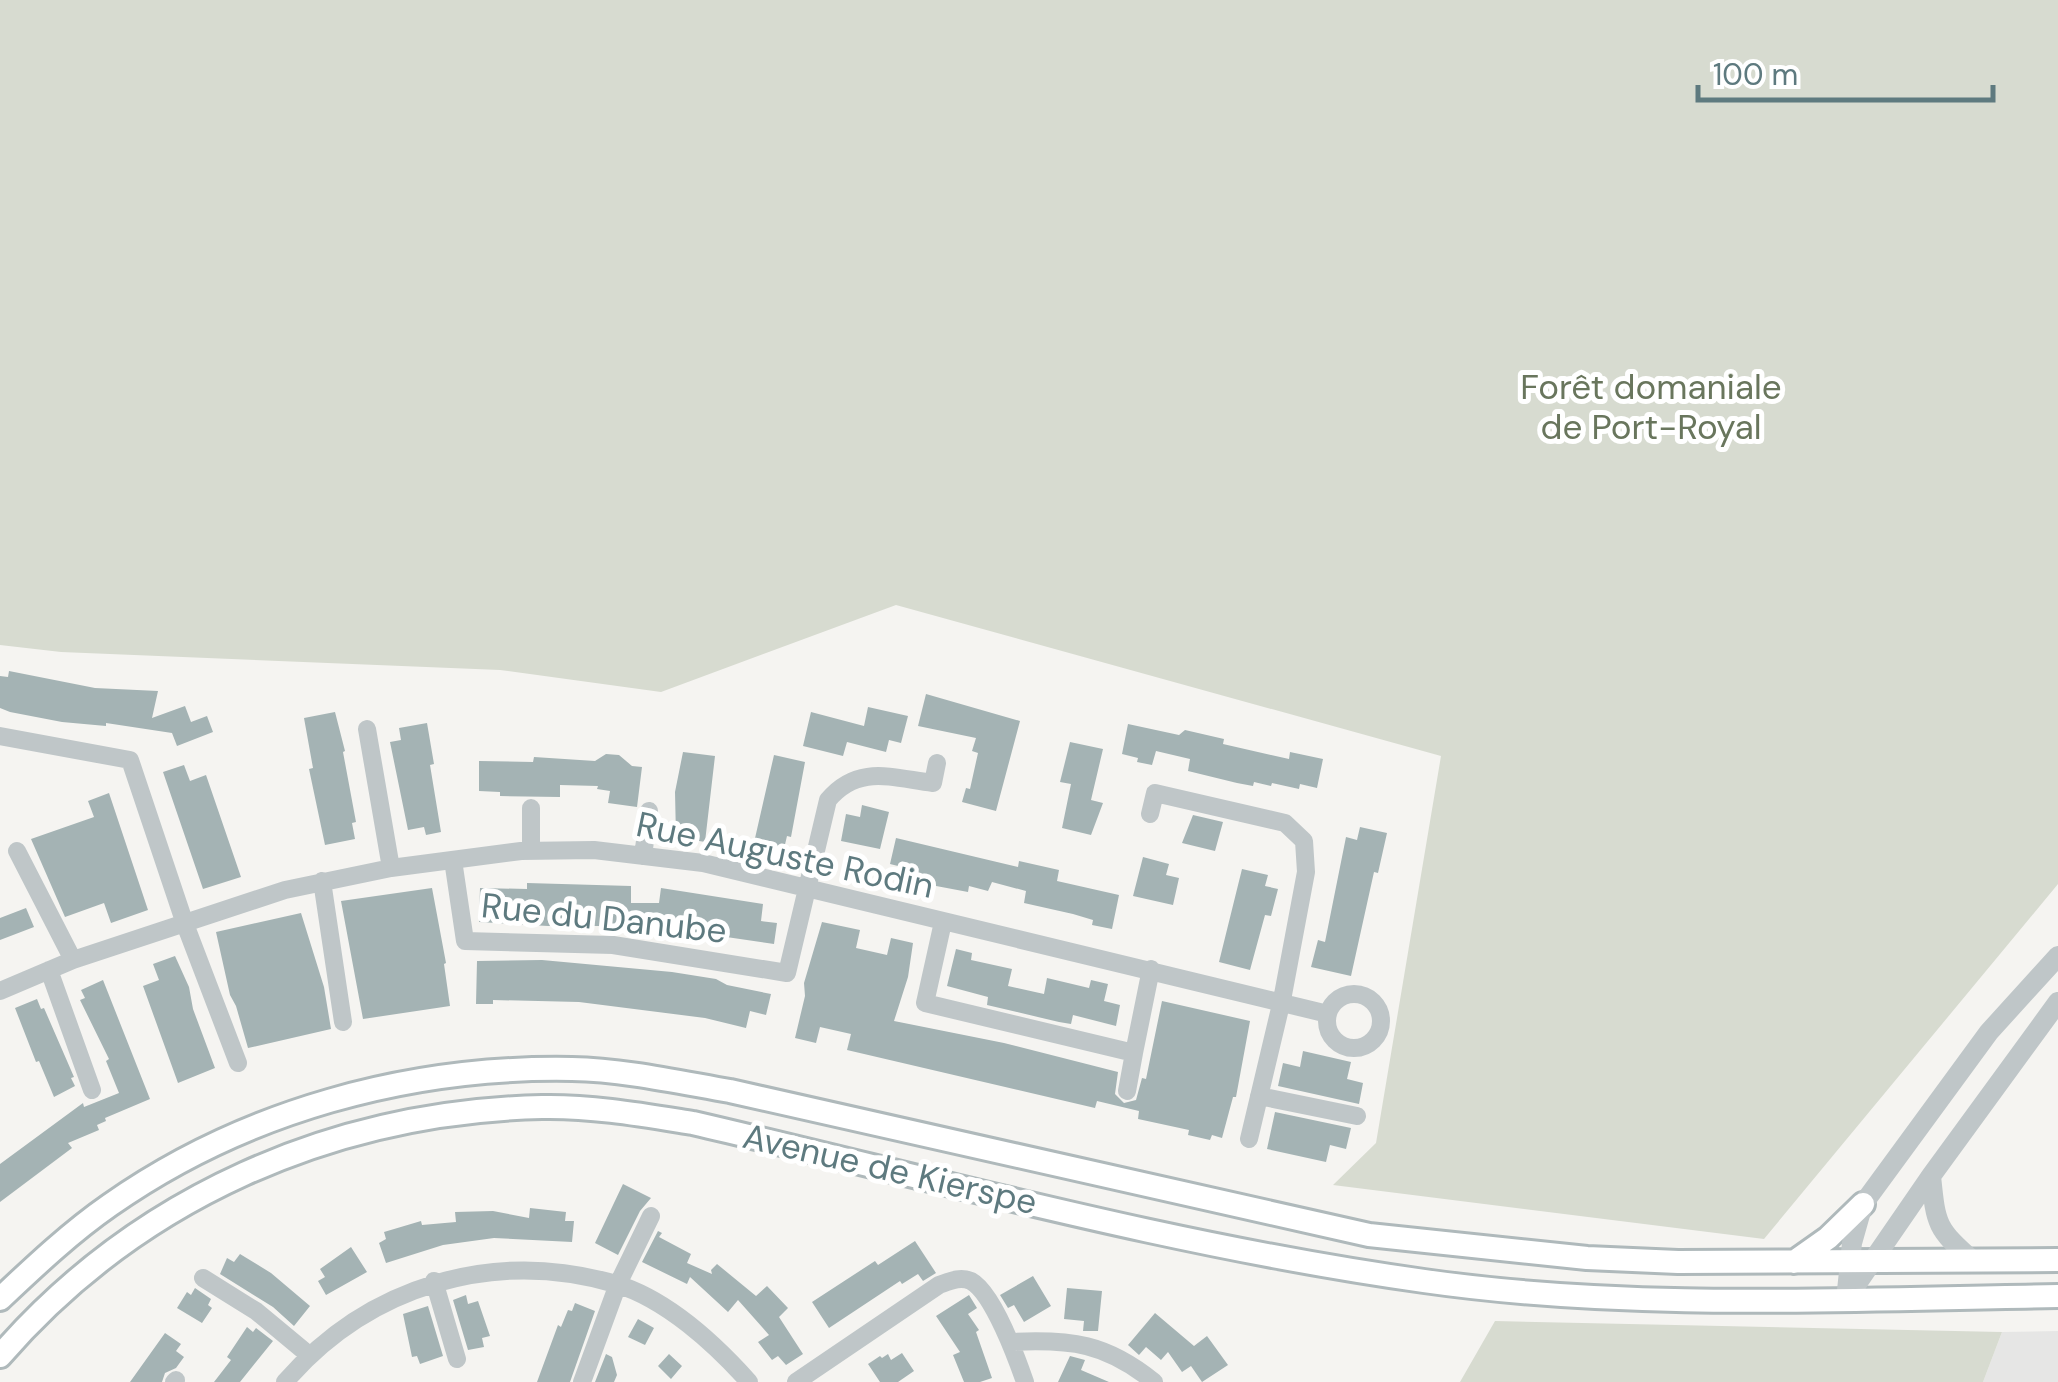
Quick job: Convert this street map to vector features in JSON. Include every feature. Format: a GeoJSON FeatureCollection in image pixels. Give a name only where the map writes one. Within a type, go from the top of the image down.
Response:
{"type":"FeatureCollection","features":[{"type":"Feature","properties":{"kind":"main road","name":"Avenue de Kierspe"},"geometry":{"type":"LineString","coordinates":[[0,1299],[110,1205],[170,1168],[247,1130],[313,1105],[390,1084],[486,1072],[572,1069],[639,1075],[730,1091],[1370,1235],[1587,1258],[1794,1262],[2058,1260]]}},
{"type":"Feature","properties":{"kind":"main road","name":"Avenue de Kierspe"},"geometry":{"type":"LineString","coordinates":[[0,1356],[65,1289],[116,1247],[175,1208],[245,1171],[319,1143],[388,1124],[466,1111],[546,1107],[622,1112],[693,1123],[1281,1258],[1426,1282],[1674,1301],[2058,1296]]}},
{"type":"Feature","properties":{"kind":"main road"},"geometry":{"type":"LineString","coordinates":[[1794,1262],[1828,1238],[1863,1204]]}},
{"type":"Feature","properties":{"kind":"street"},"geometry":{"type":"LineString","coordinates":[[367,729],[391,868]]}},
{"type":"Feature","properties":{"kind":"street"},"geometry":{"type":"LineString","coordinates":[[0,736],[130,760],[185,924],[238,1062]]}},
{"type":"Feature","properties":{"kind":"street"},"geometry":{"type":"LineString","coordinates":[[805,888],[828,800],[840,785],[869,774],[933,783],[937,762]]}},
{"type":"Feature","properties":{"kind":"street"},"geometry":{"type":"LineString","coordinates":[[1150,814],[1155,793],[1285,823],[1304,841],[1306,872],[1282,1000],[1249,1139]]}},
{"type":"Feature","properties":{"kind":"street"},"geometry":{"type":"LineString","coordinates":[[531,808],[531,851]]}},
{"type":"Feature","properties":{"kind":"street"},"geometry":{"type":"LineString","coordinates":[[643,856],[649,811]]}},
{"type":"Feature","properties":{"kind":"street","name":"Rue Auguste Rodin"},"geometry":{"type":"LineString","coordinates":[[0,991],[73,960],[285,890],[391,868],[531,851],[594,850],[703,863],[1328,1014]]}},
{"type":"Feature","properties":{"kind":"street"},"geometry":{"type":"LineString","coordinates":[[18,852],[73,960]]}},
{"type":"Feature","properties":{"kind":"street","name":"Rue du Danube"},"geometry":{"type":"LineString","coordinates":[[453,860],[465,942],[613,946],[786,973],[805,888]]}},
{"type":"Feature","properties":{"kind":"street"},"geometry":{"type":"LineString","coordinates":[[322,882],[343,1022]]}},
{"type":"Feature","properties":{"kind":"street"},"geometry":{"type":"LineString","coordinates":[[943,922],[924,1003],[1134,1053]]}},
{"type":"Feature","properties":{"kind":"street"},"geometry":{"type":"LineString","coordinates":[[1846,1300],[1860,1262],[1863,1204],[1989,1032],[2058,956]]}},
{"type":"Feature","properties":{"kind":"street"},"geometry":{"type":"LineString","coordinates":[[1127,1091],[1151,969]]}},
{"type":"Feature","properties":{"kind":"street"},"geometry":{"type":"LineString","coordinates":[[48,970],[92,1090]]}},
{"type":"Feature","properties":{"kind":"street"},"geometry":{"type":"LineString","coordinates":[[1860,1262],[1931,1176],[2058,1002]]}},
{"type":"Feature","properties":{"kind":"street"},"geometry":{"type":"LineString","coordinates":[[1259,1096],[1357,1116]]}},
{"type":"Feature","properties":{"kind":"street"},"geometry":{"type":"LineString","coordinates":[[1931,1176],[1936,1218],[1943,1234],[1973,1262]]}},
{"type":"Feature","properties":{"kind":"street"},"geometry":{"type":"LineString","coordinates":[[582,1382],[618,1284],[651,1216]]}},
{"type":"Feature","properties":{"kind":"street"},"geometry":{"type":"LineString","coordinates":[[285,1382],[309,1354],[360,1316],[434,1282],[482,1272],[554,1272],[618,1284],[678,1316],[726,1356],[749,1382]]}},
{"type":"Feature","properties":{"kind":"street"},"geometry":{"type":"LineString","coordinates":[[203,1278],[256,1311],[309,1354]]}},
{"type":"Feature","properties":{"kind":"street"},"geometry":{"type":"LineString","coordinates":[[796,1382],[940,1285],[957,1278],[970,1280],[981,1290],[1011,1342],[1025,1382]]}},
{"type":"Feature","properties":{"kind":"street"},"geometry":{"type":"LineString","coordinates":[[434,1282],[457,1359]]}},
{"type":"Feature","properties":{"kind":"street"},"geometry":{"type":"LineString","coordinates":[[1011,1342],[1056,1340],[1095,1346],[1131,1363],[1154,1382]]}},
{"type":"Feature","properties":{"kind":"shaded area"},"geometry":{"type":"Polygon","coordinates":[[[2058,1331],[2058,1382],[1983,1382],[2002,1332],[2058,1331]]]}},
{"type":"Feature","properties":{"kind":"green space","name":"Forêt domaniale de Port-Royal"},"geometry":{"type":"Polygon","coordinates":[[[0,0],[2058,0],[2058,884],[1764,1239],[1333,1185],[1376,1143],[1441,756],[896,605],[661,692],[500,670],[61,652],[0,645],[0,0]]]}},
{"type":"Feature","properties":{"kind":"green space"},"geometry":{"type":"Polygon","coordinates":[[[1495,1321],[2002,1332],[1983,1382],[1460,1382],[1495,1321]]]}},
{"type":"Feature","properties":{"kind":"building"},"geometry":{"type":"Polygon","coordinates":[[[9,671],[95,688],[158,691],[152,718],[185,706],[191,722],[207,716],[213,732],[177,746],[172,733],[106,723],[62,722],[10,712],[0,708],[0,676],[8,677],[9,671]]]}},
{"type":"Feature","properties":{"kind":"building"},"geometry":{"type":"Polygon","coordinates":[[[926,694],[1020,721],[996,811],[962,802],[966,788],[970,789],[978,753],[972,751],[976,738],[918,726],[926,694]]]}},
{"type":"Feature","properties":{"kind":"building"},"geometry":{"type":"Polygon","coordinates":[[[868,707],[908,716],[901,743],[889,740],[886,752],[847,742],[843,756],[803,746],[811,712],[864,726],[868,707]]]}},
{"type":"Feature","properties":{"kind":"building"},"geometry":{"type":"Polygon","coordinates":[[[335,712],[345,751],[355,839],[325,845],[309,769],[313,768],[304,718],[335,712]]]}},
{"type":"Feature","properties":{"kind":"building"},"geometry":{"type":"Polygon","coordinates":[[[427,723],[441,832],[426,835],[424,827],[408,830],[390,742],[401,740],[399,728],[427,723]]]}},
{"type":"Feature","properties":{"kind":"building"},"geometry":{"type":"Polygon","coordinates":[[[1128,724],[1179,735],[1185,730],[1224,739],[1223,744],[1289,759],[1290,752],[1323,759],[1317,788],[1237,783],[1188,771],[1190,759],[1156,751],[1152,765],[1137,762],[1138,758],[1122,754],[1128,724]]]}},
{"type":"Feature","properties":{"kind":"building"},"geometry":{"type":"Polygon","coordinates":[[[1070,742],[1103,749],[1091,800],[1103,803],[1091,835],[1062,828],[1071,784],[1060,782],[1070,742]]]}},
{"type":"Feature","properties":{"kind":"building"},"geometry":{"type":"Polygon","coordinates":[[[683,752],[715,756],[705,842],[676,837],[675,792],[683,752]]]}},
{"type":"Feature","properties":{"kind":"building"},"geometry":{"type":"Polygon","coordinates":[[[606,754],[619,755],[632,766],[642,767],[637,807],[608,803],[610,791],[597,789],[598,786],[560,785],[560,797],[500,796],[500,792],[479,791],[479,761],[533,762],[534,757],[595,761],[606,754]]]}},
{"type":"Feature","properties":{"kind":"building"},"geometry":{"type":"Polygon","coordinates":[[[774,755],[805,762],[791,837],[787,836],[783,853],[753,847],[774,755]]]}},
{"type":"Feature","properties":{"kind":"building"},"geometry":{"type":"Polygon","coordinates":[[[184,765],[190,781],[206,775],[241,877],[203,889],[163,772],[184,765]]]}},
{"type":"Feature","properties":{"kind":"building"},"geometry":{"type":"Polygon","coordinates":[[[109,793],[148,910],[111,923],[104,903],[65,917],[31,839],[94,817],[88,801],[109,793]]]}},
{"type":"Feature","properties":{"kind":"building"},"geometry":{"type":"Polygon","coordinates":[[[862,805],[889,812],[880,849],[841,841],[846,814],[860,817],[862,805]]]}},
{"type":"Feature","properties":{"kind":"building"},"geometry":{"type":"Polygon","coordinates":[[[1193,815],[1223,822],[1215,851],[1182,843],[1193,815]]]}},
{"type":"Feature","properties":{"kind":"building"},"geometry":{"type":"Polygon","coordinates":[[[1360,827],[1387,833],[1378,873],[1374,872],[1351,976],[1311,967],[1318,940],[1325,942],[1346,837],[1357,840],[1360,827]]]}},
{"type":"Feature","properties":{"kind":"building"},"geometry":{"type":"Polygon","coordinates":[[[896,838],[1018,867],[1019,861],[1059,870],[1057,881],[1119,895],[1112,929],[1092,925],[1093,920],[1073,914],[1024,903],[1026,891],[992,882],[988,891],[969,886],[968,892],[899,879],[902,867],[890,864],[896,838]]]}},
{"type":"Feature","properties":{"kind":"building"},"geometry":{"type":"Polygon","coordinates":[[[1143,857],[1169,864],[1166,875],[1179,878],[1173,905],[1133,896],[1143,857]]]}},
{"type":"Feature","properties":{"kind":"building"},"geometry":{"type":"Polygon","coordinates":[[[1242,869],[1268,875],[1265,886],[1278,889],[1271,916],[1265,915],[1250,970],[1219,962],[1242,869]]]}},
{"type":"Feature","properties":{"kind":"building"},"geometry":{"type":"Polygon","coordinates":[[[527,883],[631,886],[631,903],[659,903],[661,888],[763,904],[761,921],[777,923],[774,944],[651,926],[479,922],[480,888],[527,889],[527,883]]]}},
{"type":"Feature","properties":{"kind":"building"},"geometry":{"type":"Polygon","coordinates":[[[432,888],[450,1006],[363,1019],[341,901],[432,888]]]}},
{"type":"Feature","properties":{"kind":"building"},"geometry":{"type":"Polygon","coordinates":[[[26,908],[34,927],[0,940],[0,918],[26,908]]]}},
{"type":"Feature","properties":{"kind":"building"},"geometry":{"type":"Polygon","coordinates":[[[301,913],[324,987],[331,1029],[248,1048],[230,995],[216,932],[301,913]]]}},
{"type":"Feature","properties":{"kind":"building"},"geometry":{"type":"Polygon","coordinates":[[[822,922],[860,930],[856,948],[887,955],[891,938],[913,943],[908,977],[894,1021],[1118,1072],[1115,1094],[1124,1103],[1136,1100],[1142,1078],[1146,1079],[1162,1001],[1250,1021],[1236,1097],[1222,1138],[1212,1135],[1210,1140],[1188,1135],[1189,1130],[1138,1119],[1139,1111],[1097,1101],[1095,1108],[847,1050],[851,1034],[820,1027],[816,1043],[795,1038],[805,996],[804,983],[822,922]]]}},
{"type":"Feature","properties":{"kind":"building"},"geometry":{"type":"Polygon","coordinates":[[[956,949],[972,953],[971,960],[1012,969],[1008,986],[1044,994],[1047,978],[1089,988],[1091,980],[1108,984],[1104,1001],[1120,1005],[1116,1026],[1073,1015],[1071,1024],[987,1005],[988,997],[947,986],[956,949]]]}},
{"type":"Feature","properties":{"kind":"building"},"geometry":{"type":"Polygon","coordinates":[[[175,956],[215,1068],[178,1083],[143,986],[159,980],[153,964],[175,956]]]}},
{"type":"Feature","properties":{"kind":"building"},"geometry":{"type":"Polygon","coordinates":[[[542,960],[672,972],[771,994],[766,1015],[750,1011],[746,1028],[705,1018],[579,1002],[493,1000],[493,1004],[476,1004],[477,961],[542,960]]]}},
{"type":"Feature","properties":{"kind":"building"},"geometry":{"type":"Polygon","coordinates":[[[103,980],[150,1099],[105,1118],[97,1125],[99,1130],[68,1143],[72,1148],[0,1202],[0,1164],[83,1103],[84,1107],[119,1093],[106,1061],[109,1059],[80,1000],[85,998],[81,990],[103,980]]]}},
{"type":"Feature","properties":{"kind":"building"},"geometry":{"type":"Polygon","coordinates":[[[37,999],[74,1077],[71,1078],[75,1086],[54,1097],[15,1008],[37,999]]]}},
{"type":"Feature","properties":{"kind":"building"},"geometry":{"type":"Polygon","coordinates":[[[1303,1051],[1351,1062],[1347,1079],[1363,1083],[1359,1104],[1278,1086],[1283,1063],[1300,1067],[1303,1051]]]}},
{"type":"Feature","properties":{"kind":"building"},"geometry":{"type":"Polygon","coordinates":[[[1275,1112],[1351,1128],[1346,1149],[1330,1145],[1326,1162],[1267,1149],[1275,1112]]]}},
{"type":"Feature","properties":{"kind":"building"},"geometry":{"type":"Polygon","coordinates":[[[623,1184],[651,1198],[640,1211],[618,1255],[595,1243],[623,1184]]]}},
{"type":"Feature","properties":{"kind":"building"},"geometry":{"type":"Polygon","coordinates":[[[530,1208],[566,1212],[565,1221],[574,1221],[572,1242],[494,1238],[443,1245],[386,1263],[379,1243],[386,1239],[384,1232],[421,1221],[422,1225],[456,1222],[455,1212],[493,1211],[529,1218],[530,1208]]]}},
{"type":"Feature","properties":{"kind":"building"},"geometry":{"type":"Polygon","coordinates":[[[658,1231],[662,1233],[659,1237],[691,1254],[687,1263],[712,1274],[717,1264],[756,1296],[767,1286],[788,1308],[779,1317],[803,1354],[786,1365],[778,1356],[772,1360],[758,1342],[769,1335],[738,1300],[728,1312],[690,1277],[687,1284],[642,1262],[658,1231]]]}},
{"type":"Feature","properties":{"kind":"building"},"geometry":{"type":"Polygon","coordinates":[[[915,1241],[936,1273],[923,1281],[918,1274],[902,1284],[900,1281],[829,1328],[812,1302],[875,1261],[878,1265],[915,1241]]]}},
{"type":"Feature","properties":{"kind":"building"},"geometry":{"type":"Polygon","coordinates":[[[351,1247],[367,1272],[326,1295],[318,1281],[325,1277],[320,1269],[351,1247]]]}},
{"type":"Feature","properties":{"kind":"building"},"geometry":{"type":"Polygon","coordinates":[[[240,1254],[271,1273],[310,1306],[294,1326],[273,1307],[220,1274],[227,1258],[234,1262],[240,1254]]]}},
{"type":"Feature","properties":{"kind":"building"},"geometry":{"type":"Polygon","coordinates":[[[1033,1276],[1051,1306],[1024,1322],[1014,1305],[1008,1308],[1000,1295],[1033,1276]]]}},
{"type":"Feature","properties":{"kind":"building"},"geometry":{"type":"Polygon","coordinates":[[[195,1288],[211,1299],[208,1305],[212,1308],[202,1323],[177,1308],[187,1292],[191,1295],[195,1288]]]}},
{"type":"Feature","properties":{"kind":"building"},"geometry":{"type":"Polygon","coordinates":[[[1067,1288],[1102,1291],[1098,1331],[1083,1331],[1084,1321],[1064,1319],[1067,1288]]]}},
{"type":"Feature","properties":{"kind":"building"},"geometry":{"type":"Polygon","coordinates":[[[466,1295],[468,1304],[478,1301],[490,1336],[482,1338],[484,1347],[468,1350],[453,1300],[466,1295]]]}},
{"type":"Feature","properties":{"kind":"building"},"geometry":{"type":"Polygon","coordinates":[[[969,1295],[977,1308],[968,1314],[979,1330],[976,1332],[992,1378],[980,1382],[964,1382],[953,1355],[960,1352],[936,1316],[969,1295]]]}},
{"type":"Feature","properties":{"kind":"building"},"geometry":{"type":"Polygon","coordinates":[[[575,1303],[595,1311],[570,1382],[537,1382],[558,1325],[561,1327],[575,1303]]]}},
{"type":"Feature","properties":{"kind":"building"},"geometry":{"type":"Polygon","coordinates":[[[428,1306],[443,1356],[420,1364],[417,1356],[412,1357],[403,1314],[428,1306]]]}},
{"type":"Feature","properties":{"kind":"building"},"geometry":{"type":"Polygon","coordinates":[[[1155,1313],[1194,1346],[1207,1336],[1228,1365],[1202,1382],[1191,1366],[1182,1372],[1168,1352],[1161,1360],[1146,1347],[1139,1355],[1128,1345],[1155,1313]]]}},
{"type":"Feature","properties":{"kind":"building"},"geometry":{"type":"Polygon","coordinates":[[[638,1319],[654,1328],[645,1345],[628,1337],[638,1319]]]}},
{"type":"Feature","properties":{"kind":"building"},"geometry":{"type":"Polygon","coordinates":[[[247,1327],[253,1332],[256,1328],[273,1341],[240,1382],[214,1382],[231,1360],[227,1357],[247,1327]]]}},
{"type":"Feature","properties":{"kind":"building"},"geometry":{"type":"Polygon","coordinates":[[[165,1333],[181,1344],[176,1351],[184,1357],[176,1368],[165,1373],[162,1382],[130,1382],[165,1333]]]}},
{"type":"Feature","properties":{"kind":"building"},"geometry":{"type":"Polygon","coordinates":[[[902,1353],[914,1371],[898,1382],[880,1382],[868,1364],[880,1356],[888,1354],[891,1360],[902,1353]]]}},
{"type":"Feature","properties":{"kind":"building"},"geometry":{"type":"Polygon","coordinates":[[[606,1354],[612,1357],[617,1375],[614,1382],[595,1382],[606,1354]]]}},
{"type":"Feature","properties":{"kind":"building"},"geometry":{"type":"Polygon","coordinates":[[[669,1354],[682,1366],[671,1379],[658,1366],[669,1354]]]}},
{"type":"Feature","properties":{"kind":"building"},"geometry":{"type":"Polygon","coordinates":[[[1070,1356],[1085,1360],[1081,1370],[1109,1382],[1058,1382],[1070,1356]]]}}]}
